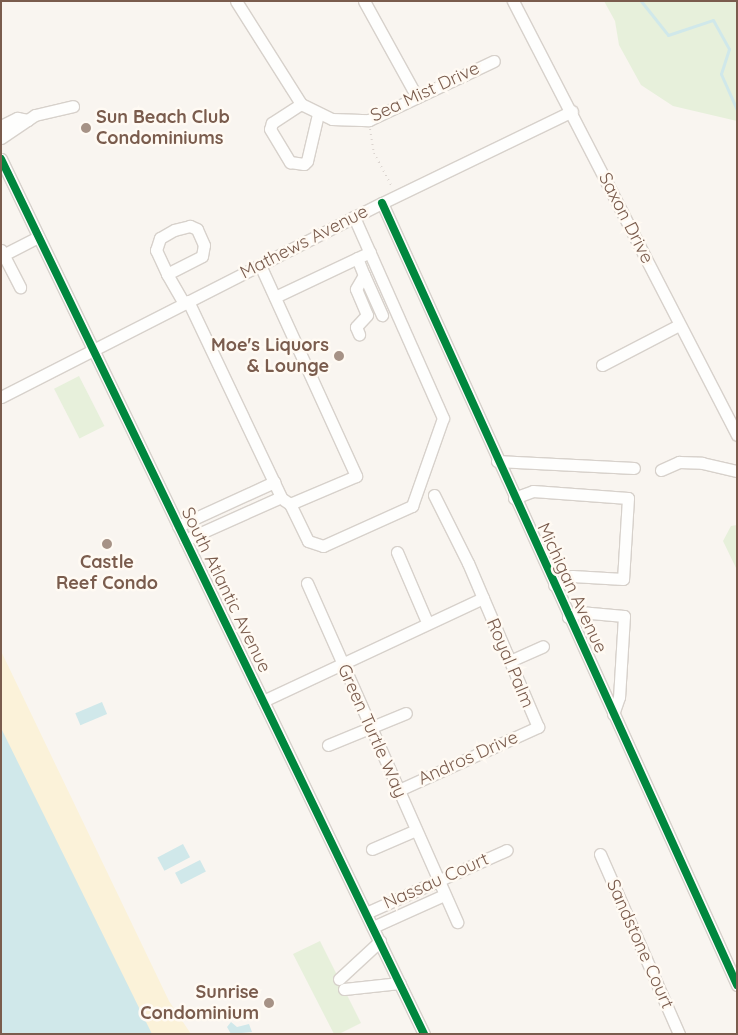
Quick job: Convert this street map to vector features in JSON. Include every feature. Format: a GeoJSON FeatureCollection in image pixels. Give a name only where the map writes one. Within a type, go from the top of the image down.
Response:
{"type":"FeatureCollection","features":[{"type":"Feature","properties":{"kind":"street","name":"Sea Mist Drive"},"geometry":{"type":"LineString","coordinates":[[236,1],[301,104],[318,114],[332,119],[369,120],[494,61]]}},
{"type":"Feature","properties":{"kind":"street"},"geometry":{"type":"LineString","coordinates":[[364,1],[417,97]]}},
{"type":"Feature","properties":{"kind":"street","name":"Saxon Drive"},"geometry":{"type":"LineString","coordinates":[[513,1],[572,111],[737,435]]}},
{"type":"Feature","properties":{"kind":"street"},"geometry":{"type":"LineString","coordinates":[[301,104],[272,123],[270,129],[290,162],[304,164],[307,161],[318,114]]}},
{"type":"Feature","properties":{"kind":"street"},"geometry":{"type":"LineString","coordinates":[[1,138],[28,120],[73,106]]}},
{"type":"Feature","properties":{"kind":"street","name":"Mathews Avenue"},"geometry":{"type":"LineString","coordinates":[[1,397],[354,217],[572,111]]}},
{"type":"Feature","properties":{"kind":"street"},"geometry":{"type":"LineString","coordinates":[[1,126],[17,118],[28,120]]}},
{"type":"Feature","properties":{"kind":"street","name":"South Atlantic Avenue"},"geometry":{"type":"LineString","coordinates":[[1,159],[424,1034]]}},
{"type":"Feature","properties":{"kind":"street","name":"Michigan Avenue"},"geometry":{"type":"LineString","coordinates":[[382,203],[497,461],[737,985]]}},
{"type":"Feature","properties":{"kind":"street"},"geometry":{"type":"LineString","coordinates":[[167,274],[202,256],[204,245],[196,229],[190,226],[160,238],[156,250],[167,274],[186,302],[274,482],[308,541],[324,546],[412,506],[443,418],[354,217]]}},
{"type":"Feature","properties":{"kind":"street"},"geometry":{"type":"LineString","coordinates":[[20,287],[2,253],[38,237]]}},
{"type":"Feature","properties":{"kind":"street"},"geometry":{"type":"LineString","coordinates":[[275,297],[370,252]]}},
{"type":"Feature","properties":{"kind":"street"},"geometry":{"type":"LineString","coordinates":[[357,258],[382,315]]}},
{"type":"Feature","properties":{"kind":"street"},"geometry":{"type":"LineString","coordinates":[[185,540],[285,500],[356,476],[260,265]]}},
{"type":"Feature","properties":{"kind":"street"},"geometry":{"type":"LineString","coordinates":[[359,334],[356,327],[368,315],[356,289],[364,275]]}},
{"type":"Feature","properties":{"kind":"street"},"geometry":{"type":"LineString","coordinates":[[602,365],[679,324]]}},
{"type":"Feature","properties":{"kind":"street"},"geometry":{"type":"LineString","coordinates":[[497,461],[634,468]]}},
{"type":"Feature","properties":{"kind":"street"},"geometry":{"type":"LineString","coordinates":[[661,470],[679,462],[702,463],[737,470]]}},
{"type":"Feature","properties":{"kind":"street"},"geometry":{"type":"LineString","coordinates":[[178,526],[274,482]]}},
{"type":"Feature","properties":{"kind":"street"},"geometry":{"type":"LineString","coordinates":[[514,498],[533,491],[628,498],[622,578],[572,576],[554,585]]}},
{"type":"Feature","properties":{"kind":"street","name":"Royal Palm"},"geometry":{"type":"LineString","coordinates":[[434,495],[483,598],[538,727]]}},
{"type":"Feature","properties":{"kind":"street"},"geometry":{"type":"LineString","coordinates":[[397,552],[427,622]]}},
{"type":"Feature","properties":{"kind":"street","name":"Green Turtle Way"},"geometry":{"type":"LineString","coordinates":[[306,583],[372,727],[456,922]]}},
{"type":"Feature","properties":{"kind":"street"},"geometry":{"type":"LineString","coordinates":[[263,701],[427,622],[483,598]]}},
{"type":"Feature","properties":{"kind":"street"},"geometry":{"type":"LineString","coordinates":[[568,617],[580,612],[624,616],[619,698],[613,714]]}},
{"type":"Feature","properties":{"kind":"street"},"geometry":{"type":"LineString","coordinates":[[510,661],[543,646]]}},
{"type":"Feature","properties":{"kind":"street"},"geometry":{"type":"LineString","coordinates":[[328,745],[406,713]]}},
{"type":"Feature","properties":{"kind":"street","name":"Andros Drive"},"geometry":{"type":"LineString","coordinates":[[399,790],[538,727]]}},
{"type":"Feature","properties":{"kind":"street"},"geometry":{"type":"LineString","coordinates":[[372,849],[416,830]]}},
{"type":"Feature","properties":{"kind":"street","name":"Nassau Court"},"geometry":{"type":"LineString","coordinates":[[366,912],[436,879],[506,850]]}},
{"type":"Feature","properties":{"kind":"street","name":"Sandstone Court"},"geometry":{"type":"LineString","coordinates":[[600,854],[679,1034]]}},
{"type":"Feature","properties":{"kind":"street"},"geometry":{"type":"LineString","coordinates":[[373,927],[444,895]]}},
{"type":"Feature","properties":{"kind":"street"},"geometry":{"type":"LineString","coordinates":[[380,941],[342,984],[400,983]]}},
{"type":"Feature","properties":{"kind":"path"},"geometry":{"type":"LineString","coordinates":[[369,120],[374,153],[396,196]]}},
{"type":"Feature","properties":{"kind":"green space"},"geometry":{"type":"Polygon","coordinates":[[[604,1],[737,1],[737,121],[673,106],[641,85],[619,45],[615,21],[604,1]]]}},
{"type":"Feature","properties":{"kind":"green space"},"geometry":{"type":"Polygon","coordinates":[[[79,376],[104,426],[79,439],[54,389],[79,376]]]}},
{"type":"Feature","properties":{"kind":"green space"},"geometry":{"type":"Polygon","coordinates":[[[737,525],[737,570],[723,541],[731,526],[737,525]]]}},
{"type":"Feature","properties":{"kind":"green space"},"geometry":{"type":"Polygon","coordinates":[[[320,941],[361,1023],[339,1034],[334,1034],[293,954],[320,941]]]}},
{"type":"Feature","properties":{"kind":"sand"},"geometry":{"type":"Polygon","coordinates":[[[1,651],[169,1001],[191,1034],[1,1034],[1,651]]]}},
{"type":"Feature","properties":{"kind":"water"},"geometry":{"type":"Polygon","coordinates":[[[102,702],[107,714],[80,725],[75,713],[102,702]]]}},
{"type":"Feature","properties":{"kind":"water"},"geometry":{"type":"Polygon","coordinates":[[[1,728],[152,1034],[1,1034],[1,728]]]}},
{"type":"Feature","properties":{"kind":"water"},"geometry":{"type":"Polygon","coordinates":[[[183,844],[190,857],[164,871],[157,858],[183,844]]]}},
{"type":"Feature","properties":{"kind":"water"},"geometry":{"type":"Polygon","coordinates":[[[200,860],[206,872],[181,884],[175,873],[200,860]]]}},
{"type":"Feature","properties":{"kind":"water"},"geometry":{"type":"Polygon","coordinates":[[[231,1022],[237,1027],[249,1024],[252,1032],[231,1034],[227,1027],[231,1022]]]}},
{"type":"Feature","properties":{"kind":"waterway"},"geometry":{"type":"LineString","coordinates":[[641,1],[668,35],[713,20],[729,49],[721,74],[737,110]]}},
{"type":"Feature","properties":{"kind":"cycle path"},"geometry":{"type":"LineString","coordinates":[[1,159],[424,1034]]}},
{"type":"Feature","properties":{"kind":"cycle path"},"geometry":{"type":"LineString","coordinates":[[382,203],[737,985]]}},
{"type":"Feature","properties":{"kind":"place","name":"Sun Beach Club Condominiums"},"geometry":{"type":"Point","coordinates":[86,128]}},
{"type":"Feature","properties":{"kind":"place","name":"Moe's Liquors & Lounge"},"geometry":{"type":"Point","coordinates":[339,356]}},
{"type":"Feature","properties":{"kind":"place","name":"Castle Reef Condo"},"geometry":{"type":"Point","coordinates":[107,544]}},
{"type":"Feature","properties":{"kind":"place","name":"Sunrise Condominium"},"geometry":{"type":"Point","coordinates":[269,1003]}}]}
